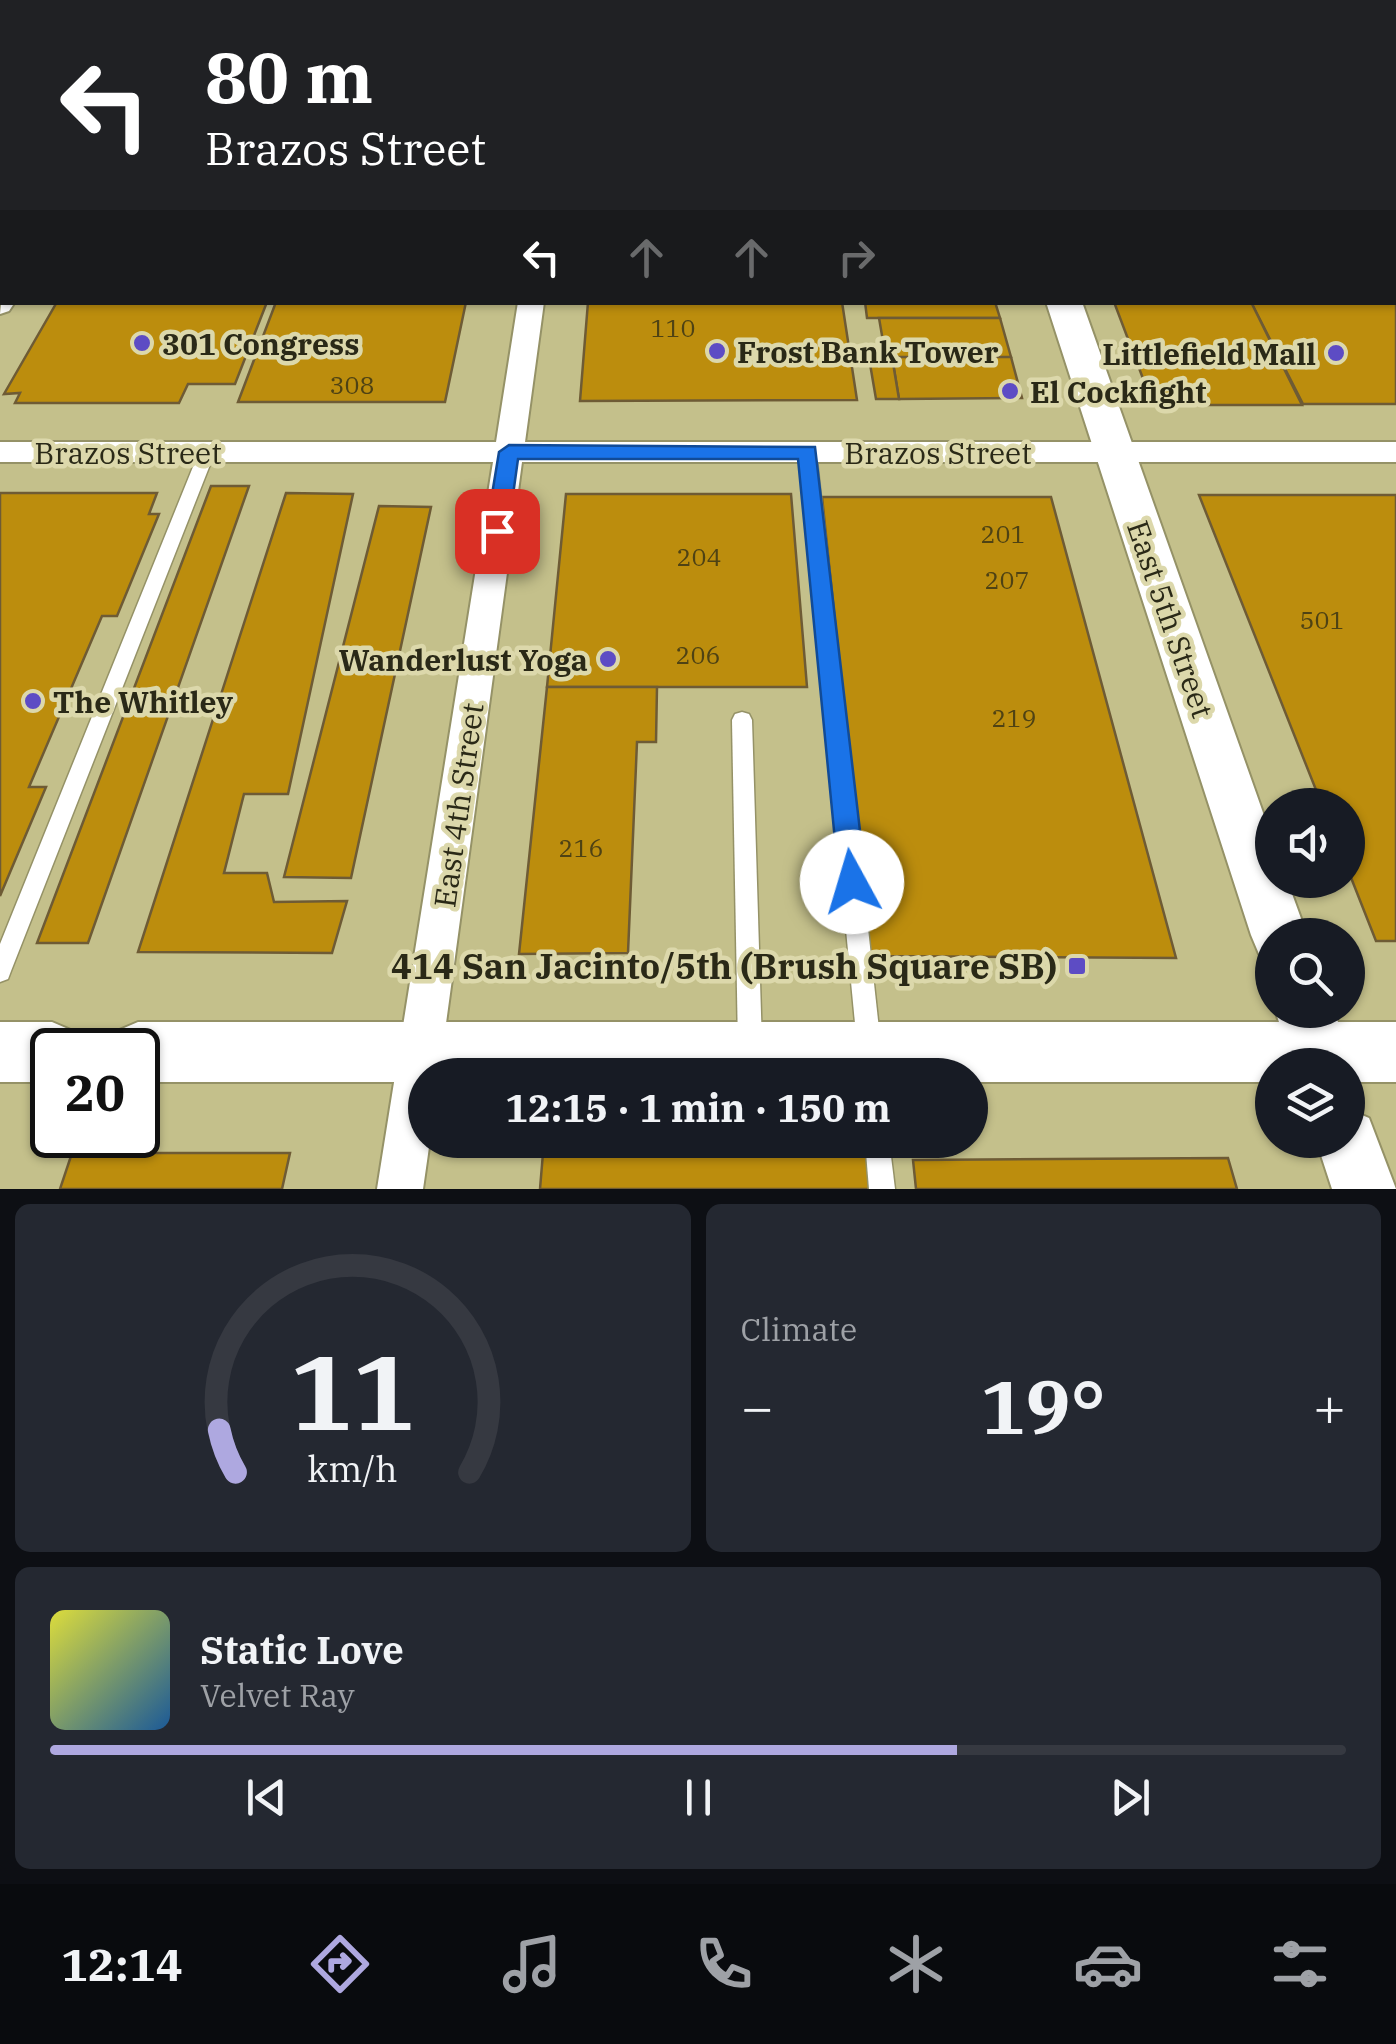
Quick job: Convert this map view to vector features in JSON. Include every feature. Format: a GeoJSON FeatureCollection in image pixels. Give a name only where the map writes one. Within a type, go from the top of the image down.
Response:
{"type":"FeatureCollection","features":[{"type":"Feature","properties":{"kind":"main road","name":"East 5th Street"},"geometry":{"type":"LineString","coordinates":[[1065,305],[1273,918]]}},
{"type":"Feature","properties":{"kind":"main road"},"geometry":{"type":"LineString","coordinates":[[977,1058],[1315,1042],[1396,1052]]}},
{"type":"Feature","properties":{"kind":"main road"},"geometry":{"type":"LineString","coordinates":[[0,1052],[30,1052]]}},
{"type":"Feature","properties":{"kind":"main road"},"geometry":{"type":"LineString","coordinates":[[160,1052],[750,1052],[816,1058]]}},
{"type":"Feature","properties":{"kind":"main road"},"geometry":{"type":"LineString","coordinates":[[1354,1158],[1364,1189]]}},
{"type":"Feature","properties":{"kind":"street","name":"East 4th Street"},"geometry":{"type":"LineString","coordinates":[[400,1189],[530,305]]}},
{"type":"Feature","properties":{"kind":"street","name":"Brazos Street"},"geometry":{"type":"LineString","coordinates":[[0,452],[1396,452]]}},
{"type":"Feature","properties":{"kind":"lane"},"geometry":{"type":"LineString","coordinates":[[0,971],[207,452]]}},
{"type":"Feature","properties":{"kind":"lane"},"geometry":{"type":"LineString","coordinates":[[808,452],[870,1058]]}},
{"type":"Feature","properties":{"kind":"lane"},"geometry":{"type":"LineString","coordinates":[[742,720],[750,1052]]}},
{"type":"Feature","properties":{"kind":"lane"},"geometry":{"type":"LineString","coordinates":[[879,1158],[882,1189]]}},
{"type":"Feature","properties":{"kind":"shaded area"},"geometry":{"type":"Polygon","coordinates":[[[0,305],[1396,305],[1396,1189],[0,1189],[0,305]]]}},
{"type":"Feature","properties":{"kind":"building","name":"301 Congress"},"geometry":{"type":"Polygon","coordinates":[[[55,305],[266,305],[235,384],[188,384],[179,403],[15,403],[20,393],[4,394],[55,305]]]}},
{"type":"Feature","properties":{"kind":"building"},"geometry":{"type":"Polygon","coordinates":[[[275,305],[465,305],[445,402],[238,402],[275,305]]]}},
{"type":"Feature","properties":{"kind":"building","name":"Frost Bank Tower"},"geometry":{"type":"Polygon","coordinates":[[[588,305],[842,305],[857,400],[580,401],[588,305]]]}},
{"type":"Feature","properties":{"kind":"building"},"geometry":{"type":"Polygon","coordinates":[[[865,305],[996,305],[1000,318],[867,318],[865,305]]]}},
{"type":"Feature","properties":{"kind":"building"},"geometry":{"type":"Polygon","coordinates":[[[1115,305],[1252,305],[1302,405],[1153,405],[1115,305]]]}},
{"type":"Feature","properties":{"kind":"building","name":"Littlefield Mall"},"geometry":{"type":"Polygon","coordinates":[[[1253,305],[1396,305],[1396,404],[1303,404],[1253,305]]]}},
{"type":"Feature","properties":{"kind":"building"},"geometry":{"type":"Polygon","coordinates":[[[879,318],[1000,318],[1011,357],[869,358],[868,347],[884,347],[879,318]]]}},
{"type":"Feature","properties":{"kind":"building"},"geometry":{"type":"Polygon","coordinates":[[[892,357],[1011,357],[1022,398],[899,399],[892,357]]]}},
{"type":"Feature","properties":{"kind":"building"},"geometry":{"type":"Polygon","coordinates":[[[892,357],[899,399],[876,399],[869,358],[892,357]]]}},
{"type":"Feature","properties":{"kind":"building"},"geometry":{"type":"Polygon","coordinates":[[[211,486],[249,486],[88,943],[37,943],[211,486]]]}},
{"type":"Feature","properties":{"kind":"building","name":"The Whitley"},"geometry":{"type":"Polygon","coordinates":[[[0,493],[157,493],[149,514],[159,514],[117,616],[102,616],[29,787],[46,787],[0,896],[0,493]]]}},
{"type":"Feature","properties":{"kind":"building"},"geometry":{"type":"Polygon","coordinates":[[[286,493],[353,494],[288,794],[244,794],[224,873],[267,873],[274,902],[347,901],[332,953],[138,952],[286,493]]]}},
{"type":"Feature","properties":{"kind":"building"},"geometry":{"type":"Polygon","coordinates":[[[566,494],[791,494],[807,687],[547,687],[566,494]]]}},
{"type":"Feature","properties":{"kind":"building"},"geometry":{"type":"Polygon","coordinates":[[[1199,495],[1396,495],[1396,941],[1376,941],[1359,898],[1365,898],[1365,788],[1315,788],[1199,495]]]}},
{"type":"Feature","properties":{"kind":"building"},"geometry":{"type":"Polygon","coordinates":[[[822,497],[1051,497],[1176,958],[870,956],[822,497]]]}},
{"type":"Feature","properties":{"kind":"building"},"geometry":{"type":"Polygon","coordinates":[[[379,506],[431,507],[351,878],[284,877],[379,506]]]}},
{"type":"Feature","properties":{"kind":"building"},"geometry":{"type":"Polygon","coordinates":[[[547,687],[657,687],[656,742],[637,742],[628,953],[519,954],[547,687]]]}},
{"type":"Feature","properties":{"kind":"building"},"geometry":{"type":"Polygon","coordinates":[[[290,1153],[282,1189],[60,1189],[70,1158],[290,1153]]]}},
{"type":"Feature","properties":{"kind":"building"},"geometry":{"type":"Polygon","coordinates":[[[543,1158],[872,1158],[875,1189],[540,1189],[543,1158]]]}},
{"type":"Feature","properties":{"kind":"building"},"geometry":{"type":"Polygon","coordinates":[[[1228,1158],[1237,1189],[916,1189],[913,1160],[1228,1158]]]}},
{"type":"Feature","properties":{"kind":"place","name":"301 Congress"},"geometry":{"type":"Point","coordinates":[142,343]}},
{"type":"Feature","properties":{"kind":"place","name":"Frost Bank Tower"},"geometry":{"type":"Point","coordinates":[717,351]}},
{"type":"Feature","properties":{"kind":"place","name":"Littlefield Mall"},"geometry":{"type":"Point","coordinates":[1336,353]}},
{"type":"Feature","properties":{"kind":"place","name":"El Cockfight"},"geometry":{"type":"Point","coordinates":[1010,391]}},
{"type":"Feature","properties":{"kind":"place","name":"Wanderlust Yoga"},"geometry":{"type":"Point","coordinates":[608,659]}},
{"type":"Feature","properties":{"kind":"place","name":"The Whitley"},"geometry":{"type":"Point","coordinates":[33,701]}},
{"type":"Feature","properties":{"kind":"place","name":"414 San Jacinto/5th (Brush Square SB)"},"geometry":{"type":"Point","coordinates":[1077,966]}},
{"type":"Feature","properties":{"kind":"route"},"geometry":{"type":"LineString","coordinates":[[497,531],[509,452],[808,452],[852,882]]}}]}
